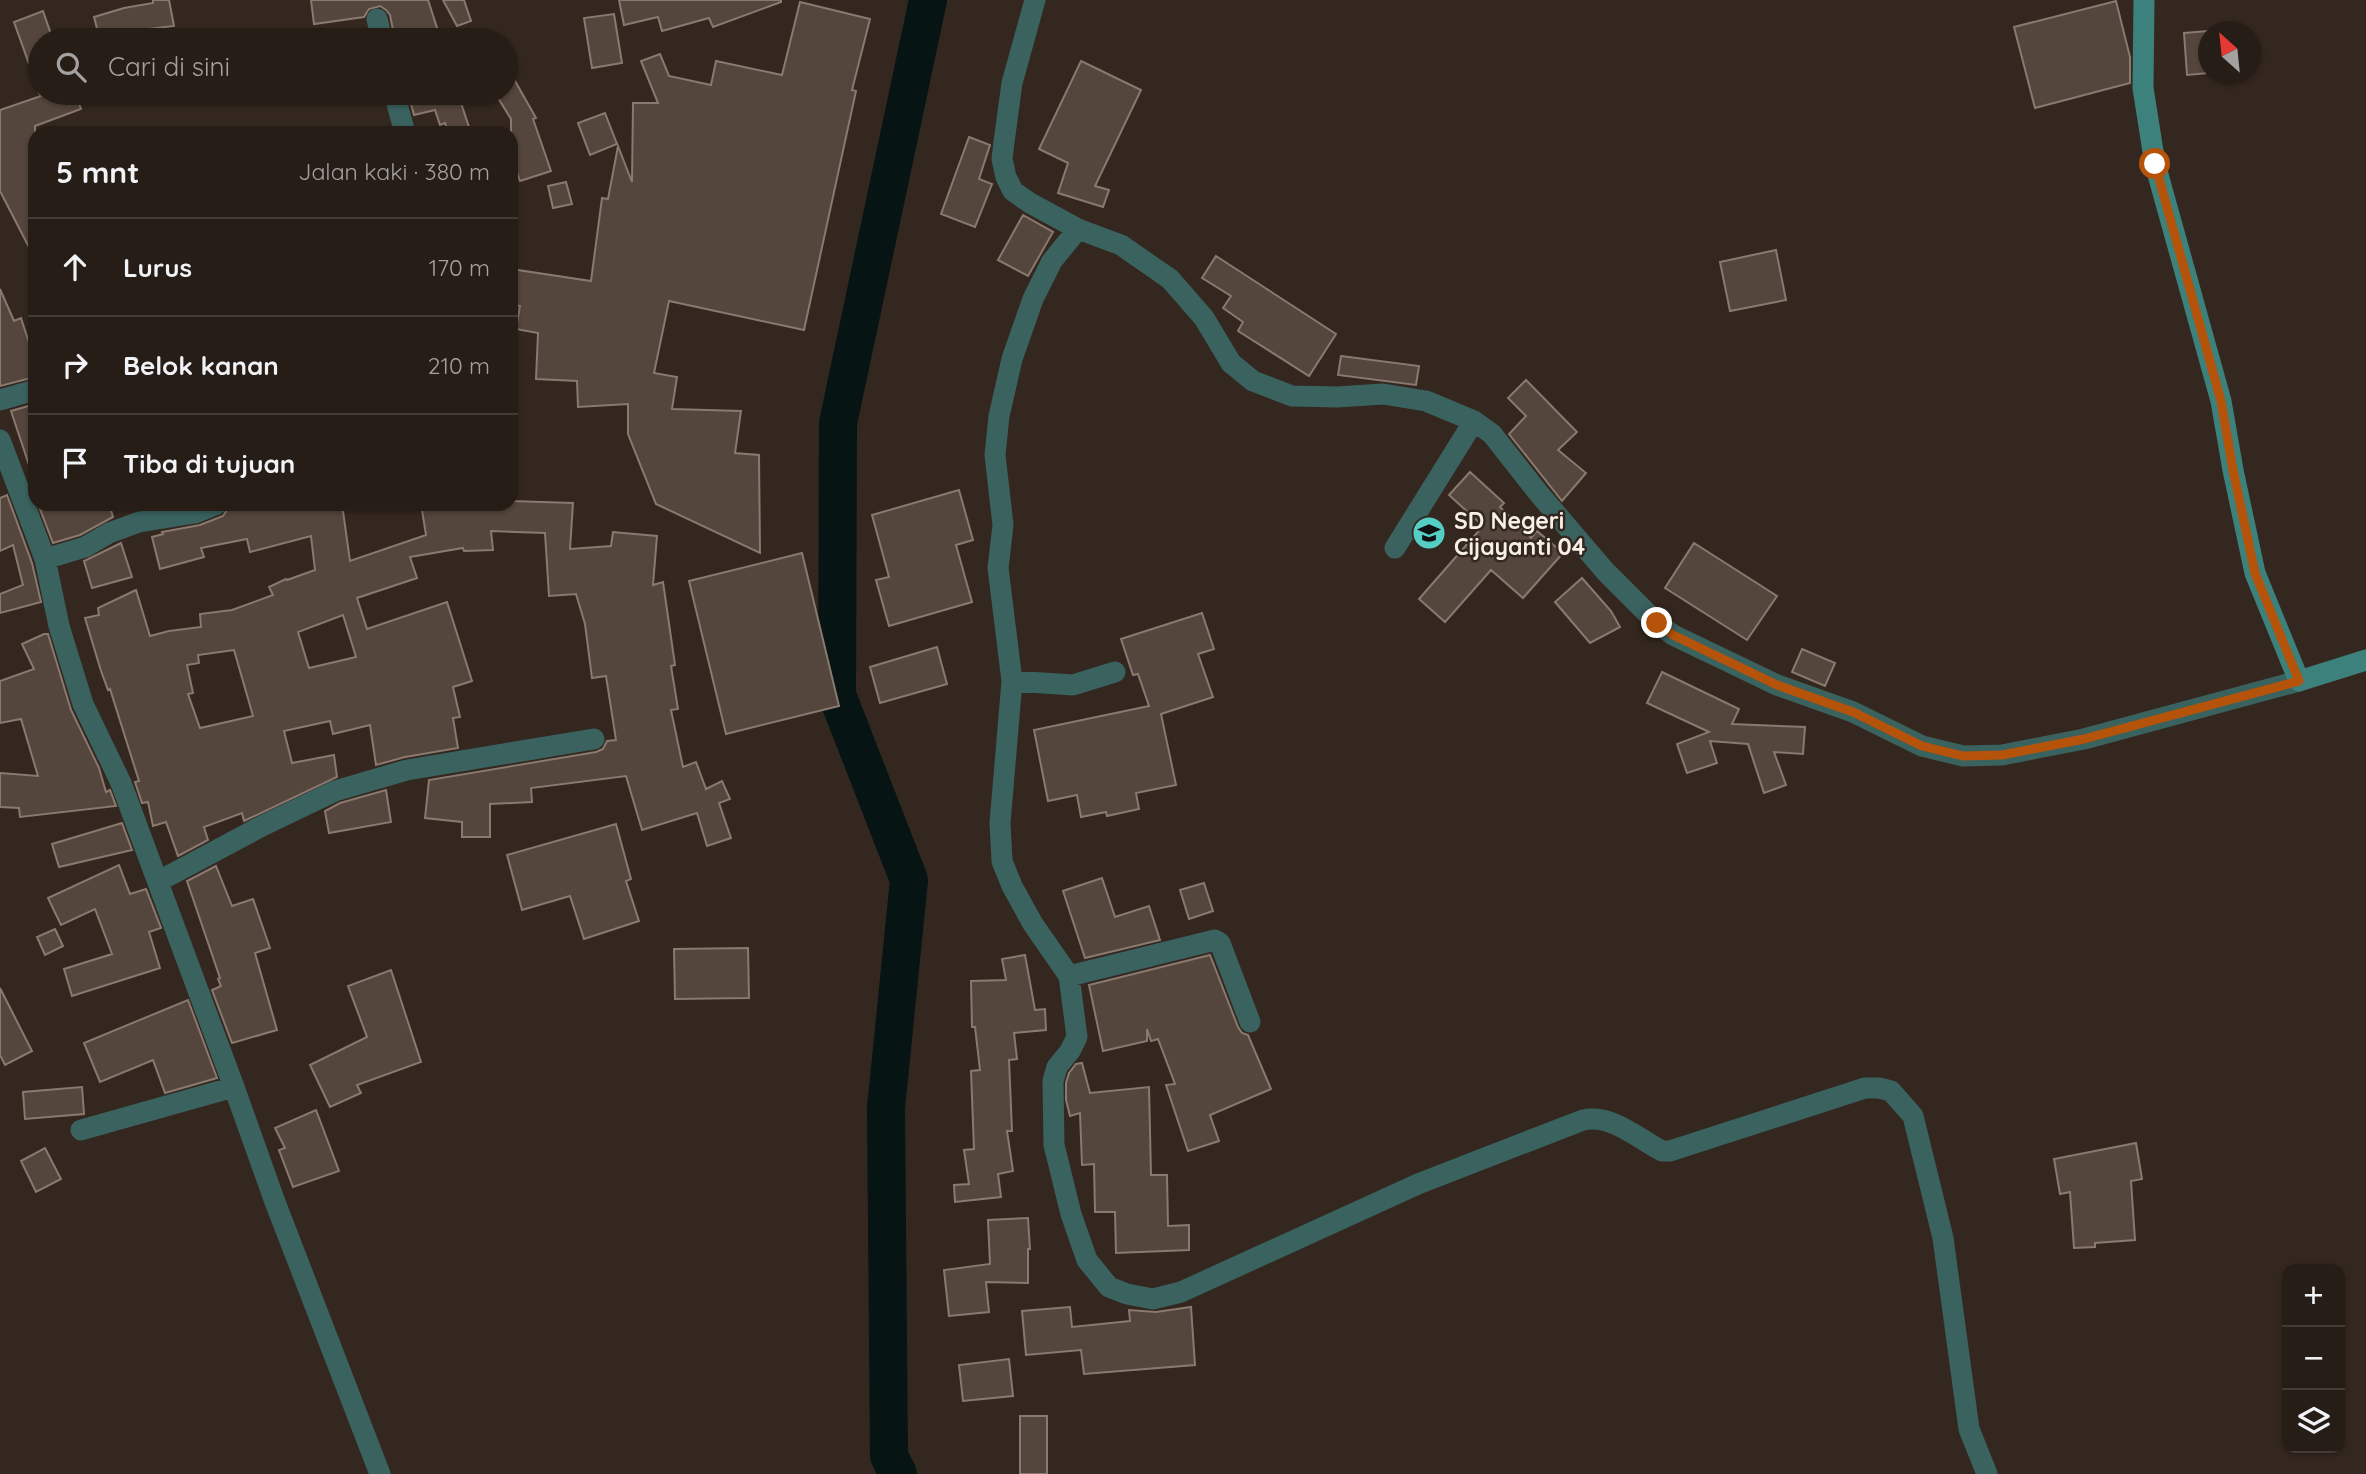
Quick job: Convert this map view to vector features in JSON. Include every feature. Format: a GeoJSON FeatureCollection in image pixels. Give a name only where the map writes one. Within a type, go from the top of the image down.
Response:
{"type":"FeatureCollection","features":[{"type":"Feature","properties":{"kind":"main road"},"geometry":{"type":"LineString","coordinates":[[2144,0],[2143,88],[2155,164],[2221,401],[2255,573],[2299,681],[2366,660]]}},
{"type":"Feature","properties":{"kind":"street"},"geometry":{"type":"LineString","coordinates":[[1035,0],[1012,83],[1002,159],[1013,191],[1078,229],[1121,245],[1170,279],[1203,318],[1231,363],[1253,381],[1292,397],[1383,394],[1426,401],[1474,421],[1493,434],[1518,469],[1605,571],[1657,623],[1673,635],[1777,685],[1853,712],[1922,746],[1963,756],[2002,755],[2084,739],[2299,681]]}},
{"type":"Feature","properties":{"kind":"street"},"geometry":{"type":"LineString","coordinates":[[377,19],[379,28]]}},
{"type":"Feature","properties":{"kind":"street"},"geometry":{"type":"LineString","coordinates":[[397,105],[403,126]]}},
{"type":"Feature","properties":{"kind":"street"},"geometry":{"type":"LineString","coordinates":[[1078,229],[1052,261],[1033,299],[1012,359],[999,416],[995,456],[1003,525],[998,568],[1012,681],[1000,823],[1002,861],[1033,924],[1069,976],[1077,1037],[1057,1067],[1053,1081],[1054,1145],[1071,1214],[1087,1261],[1109,1287],[1153,1299],[1181,1292],[1418,1184],[1583,1120],[1606,1121],[1662,1151],[1670,1151],[1866,1088],[1880,1088],[1891,1091],[1913,1116],[1920,1140],[1943,1238],[1969,1429],[1987,1474]]}},
{"type":"Feature","properties":{"kind":"street"},"geometry":{"type":"LineString","coordinates":[[0,400],[28,392]]}},
{"type":"Feature","properties":{"kind":"street"},"geometry":{"type":"LineString","coordinates":[[1395,548],[1474,421]]}},
{"type":"Feature","properties":{"kind":"street"},"geometry":{"type":"LineString","coordinates":[[0,440],[45,559],[59,626],[83,704],[121,783],[159,881],[275,1202],[380,1474]]}},
{"type":"Feature","properties":{"kind":"street"},"geometry":{"type":"LineString","coordinates":[[45,559],[85,547],[109,533],[138,522],[200,511]]}},
{"type":"Feature","properties":{"kind":"street"},"geometry":{"type":"LineString","coordinates":[[1012,681],[1073,685],[1115,672]]}},
{"type":"Feature","properties":{"kind":"street"},"geometry":{"type":"LineString","coordinates":[[159,881],[297,808],[355,784],[407,769],[594,739]]}},
{"type":"Feature","properties":{"kind":"street"},"geometry":{"type":"LineString","coordinates":[[1069,976],[1215,940],[1220,943],[1250,1022]]}},
{"type":"Feature","properties":{"kind":"street"},"geometry":{"type":"LineString","coordinates":[[80,1130],[234,1087]]}},
{"type":"Feature","properties":{"kind":"building"},"geometry":{"type":"Polygon","coordinates":[[[153,0],[169,0],[174,26],[97,28],[94,17],[153,3],[153,0]]]}},
{"type":"Feature","properties":{"kind":"building"},"geometry":{"type":"Polygon","coordinates":[[[311,0],[428,0],[437,28],[393,28],[390,15],[380,6],[369,9],[364,17],[314,24],[311,0]]]}},
{"type":"Feature","properties":{"kind":"building"},"geometry":{"type":"Polygon","coordinates":[[[443,0],[464,0],[471,21],[457,26],[443,0]]]}},
{"type":"Feature","properties":{"kind":"building"},"geometry":{"type":"Polygon","coordinates":[[[619,0],[781,2],[713,27],[709,18],[662,31],[658,17],[624,25],[619,0]]]}},
{"type":"Feature","properties":{"kind":"building"},"geometry":{"type":"Polygon","coordinates":[[[2116,1],[2130,57],[2130,83],[2035,108],[2014,27],[2116,1]]]}},
{"type":"Feature","properties":{"kind":"building"},"geometry":{"type":"Polygon","coordinates":[[[800,2],[870,19],[852,90],[856,91],[804,330],[669,301],[654,373],[677,377],[672,409],[741,411],[735,453],[759,455],[760,553],[656,504],[628,434],[628,404],[578,407],[577,381],[536,379],[538,333],[518,329],[518,270],[591,281],[602,198],[608,199],[618,146],[632,182],[633,103],[658,103],[641,61],[660,54],[669,76],[711,85],[716,61],[782,75],[800,2]]]}},
{"type":"Feature","properties":{"kind":"building"},"geometry":{"type":"Polygon","coordinates":[[[43,11],[49,28],[28,28],[28,61],[14,22],[43,11]]]}},
{"type":"Feature","properties":{"kind":"building"},"geometry":{"type":"Polygon","coordinates":[[[614,14],[622,63],[592,68],[584,18],[614,14]]]}},
{"type":"Feature","properties":{"kind":"building"},"geometry":{"type":"Polygon","coordinates":[[[2198,32],[2198,74],[2187,75],[2184,33],[2198,32]]]}},
{"type":"Feature","properties":{"kind":"building"},"geometry":{"type":"Polygon","coordinates":[[[1081,61],[1141,90],[1095,186],[1109,190],[1103,207],[1058,193],[1068,163],[1039,149],[1081,61]]]}},
{"type":"Feature","properties":{"kind":"building"},"geometry":{"type":"Polygon","coordinates":[[[518,86],[536,118],[533,119],[551,171],[520,181],[518,126],[511,126],[511,119],[502,105],[518,105],[518,86]]]}},
{"type":"Feature","properties":{"kind":"building"},"geometry":{"type":"Polygon","coordinates":[[[28,100],[28,105],[80,105],[81,109],[35,126],[28,126],[28,245],[0,191],[0,110],[28,100]]]}},
{"type":"Feature","properties":{"kind":"building"},"geometry":{"type":"Polygon","coordinates":[[[411,105],[462,105],[469,126],[446,126],[445,123],[440,125],[435,110],[414,115],[411,105]]]}},
{"type":"Feature","properties":{"kind":"building"},"geometry":{"type":"Polygon","coordinates":[[[605,113],[617,144],[590,155],[578,123],[605,113]]]}},
{"type":"Feature","properties":{"kind":"building"},"geometry":{"type":"Polygon","coordinates":[[[969,137],[990,145],[979,179],[992,184],[975,227],[941,214],[969,137]]]}},
{"type":"Feature","properties":{"kind":"building"},"geometry":{"type":"Polygon","coordinates":[[[566,182],[572,204],[553,208],[548,186],[566,182]]]}},
{"type":"Feature","properties":{"kind":"building"},"geometry":{"type":"Polygon","coordinates":[[[1023,215],[1053,232],[1028,276],[998,260],[1023,215]]]}},
{"type":"Feature","properties":{"kind":"building"},"geometry":{"type":"Polygon","coordinates":[[[1776,250],[1786,300],[1730,311],[1720,262],[1776,250]]]}},
{"type":"Feature","properties":{"kind":"building"},"geometry":{"type":"Polygon","coordinates":[[[1216,256],[1336,334],[1309,376],[1238,331],[1243,322],[1223,308],[1231,296],[1202,278],[1216,256]]]}},
{"type":"Feature","properties":{"kind":"building"},"geometry":{"type":"Polygon","coordinates":[[[0,289],[14,321],[21,318],[28,340],[28,379],[0,386],[0,289]]]}},
{"type":"Feature","properties":{"kind":"building"},"geometry":{"type":"Polygon","coordinates":[[[1341,356],[1419,366],[1416,385],[1338,375],[1341,356]]]}},
{"type":"Feature","properties":{"kind":"building"},"geometry":{"type":"Polygon","coordinates":[[[1526,380],[1577,432],[1558,450],[1586,473],[1562,501],[1509,434],[1526,416],[1508,398],[1526,380]]]}},
{"type":"Feature","properties":{"kind":"building"},"geometry":{"type":"Polygon","coordinates":[[[28,406],[28,462],[11,411],[28,406]]]}},
{"type":"Feature","properties":{"kind":"building"},"geometry":{"type":"Polygon","coordinates":[[[1470,472],[1504,503],[1500,507],[1531,538],[1537,531],[1563,553],[1523,598],[1491,570],[1445,622],[1419,599],[1483,526],[1449,495],[1470,472]]]}},
{"type":"Feature","properties":{"kind":"building"},"geometry":{"type":"Polygon","coordinates":[[[959,490],[973,540],[956,545],[972,602],[889,626],[876,580],[889,577],[872,515],[959,490]]]}},
{"type":"Feature","properties":{"kind":"building"},"geometry":{"type":"Polygon","coordinates":[[[7,495],[32,563],[41,602],[0,613],[0,594],[23,585],[13,545],[0,551],[0,498],[7,495]]]}},
{"type":"Feature","properties":{"kind":"building"},"geometry":{"type":"Polygon","coordinates":[[[518,501],[573,503],[570,549],[611,546],[613,532],[657,536],[653,585],[663,582],[675,665],[671,666],[678,709],[671,710],[683,767],[696,762],[706,789],[722,781],[730,799],[719,803],[731,838],[707,846],[697,813],[642,830],[626,776],[531,788],[532,802],[490,804],[490,837],[462,837],[462,822],[425,818],[429,780],[596,752],[603,749],[607,741],[616,740],[606,676],[592,678],[585,624],[576,594],[549,596],[545,533],[491,531],[493,550],[464,551],[463,548],[410,557],[417,578],[357,598],[367,629],[447,602],[472,681],[453,687],[460,717],[453,718],[458,748],[376,765],[370,725],[333,734],[330,721],[284,731],[292,763],[334,755],[337,777],[244,821],[242,813],[204,827],[208,840],[178,856],[166,822],[153,826],[148,802],[142,803],[135,782],[139,781],[85,618],[99,615],[98,608],[136,590],[150,636],[201,627],[200,614],[232,610],[273,595],[269,587],[315,570],[311,536],[250,552],[247,539],[201,548],[204,557],[160,569],[152,537],[163,534],[162,532],[200,525],[223,516],[226,511],[343,511],[350,561],[426,535],[422,511],[518,511],[518,501]],[[343,615],[298,632],[309,668],[356,657],[343,615]],[[234,650],[198,655],[199,663],[187,665],[193,693],[188,694],[200,728],[253,716],[234,650]]]}},
{"type":"Feature","properties":{"kind":"building"},"geometry":{"type":"Polygon","coordinates":[[[41,511],[111,511],[113,517],[80,535],[53,543],[41,511]]]}},
{"type":"Feature","properties":{"kind":"building"},"geometry":{"type":"Polygon","coordinates":[[[121,543],[132,577],[92,588],[84,561],[121,543]]]}},
{"type":"Feature","properties":{"kind":"building"},"geometry":{"type":"Polygon","coordinates":[[[1694,543],[1777,596],[1747,640],[1665,588],[1694,543]]]}},
{"type":"Feature","properties":{"kind":"building"},"geometry":{"type":"Polygon","coordinates":[[[802,553],[839,706],[726,734],[689,581],[802,553]]]}},
{"type":"Feature","properties":{"kind":"building"},"geometry":{"type":"Polygon","coordinates":[[[1582,578],[1611,611],[1620,627],[1590,643],[1555,602],[1582,578]]]}},
{"type":"Feature","properties":{"kind":"building"},"geometry":{"type":"Polygon","coordinates":[[[1202,613],[1214,649],[1198,654],[1213,697],[1161,714],[1176,785],[1136,793],[1139,809],[1107,816],[1106,812],[1081,817],[1077,795],[1048,801],[1034,730],[1149,706],[1138,674],[1133,675],[1121,639],[1202,613]]]}},
{"type":"Feature","properties":{"kind":"building"},"geometry":{"type":"Polygon","coordinates":[[[48,634],[71,710],[99,768],[106,792],[110,790],[116,806],[20,817],[19,808],[0,807],[0,773],[38,776],[21,719],[0,723],[0,681],[34,669],[22,644],[48,634]]]}},
{"type":"Feature","properties":{"kind":"building"},"geometry":{"type":"Polygon","coordinates":[[[937,647],[947,684],[880,703],[870,667],[937,647]]]}},
{"type":"Feature","properties":{"kind":"building"},"geometry":{"type":"Polygon","coordinates":[[[1802,649],[1835,663],[1825,686],[1792,672],[1802,649]]]}},
{"type":"Feature","properties":{"kind":"building"},"geometry":{"type":"Polygon","coordinates":[[[1662,672],[1739,709],[1732,724],[1805,727],[1803,754],[1774,752],[1786,785],[1764,793],[1748,744],[1710,741],[1717,763],[1687,773],[1677,744],[1709,732],[1647,703],[1662,672]]]}},
{"type":"Feature","properties":{"kind":"building"},"geometry":{"type":"Polygon","coordinates":[[[386,790],[391,822],[329,833],[325,811],[340,803],[386,790]]]}},
{"type":"Feature","properties":{"kind":"building"},"geometry":{"type":"Polygon","coordinates":[[[122,823],[132,850],[59,867],[52,844],[122,823]]]}},
{"type":"Feature","properties":{"kind":"building"},"geometry":{"type":"Polygon","coordinates":[[[616,824],[631,879],[626,881],[639,921],[584,939],[570,896],[522,910],[507,855],[616,824]]]}},
{"type":"Feature","properties":{"kind":"building"},"geometry":{"type":"Polygon","coordinates":[[[119,865],[130,894],[146,889],[161,928],[149,932],[160,968],[72,996],[64,969],[112,954],[95,909],[61,925],[48,898],[119,865]]]}},
{"type":"Feature","properties":{"kind":"building"},"geometry":{"type":"Polygon","coordinates":[[[216,866],[232,906],[253,899],[270,948],[255,953],[277,1030],[232,1043],[212,990],[221,986],[218,979],[220,978],[187,881],[216,866]]]}},
{"type":"Feature","properties":{"kind":"building"},"geometry":{"type":"Polygon","coordinates":[[[1102,878],[1115,917],[1149,906],[1160,940],[1085,958],[1063,891],[1102,878]]]}},
{"type":"Feature","properties":{"kind":"building"},"geometry":{"type":"Polygon","coordinates":[[[1204,883],[1213,911],[1189,919],[1180,890],[1204,883]]]}},
{"type":"Feature","properties":{"kind":"building"},"geometry":{"type":"Polygon","coordinates":[[[55,929],[63,946],[45,955],[37,937],[55,929]]]}},
{"type":"Feature","properties":{"kind":"building"},"geometry":{"type":"Polygon","coordinates":[[[748,948],[749,998],[675,999],[674,949],[748,948]]]}},
{"type":"Feature","properties":{"kind":"building"},"geometry":{"type":"Polygon","coordinates":[[[1025,955],[1035,1010],[1045,1009],[1046,1030],[1014,1033],[1017,1059],[1009,1060],[1012,1131],[1007,1131],[1013,1171],[998,1174],[1001,1197],[955,1202],[954,1185],[969,1184],[964,1150],[974,1149],[971,1071],[980,1070],[975,1027],[972,1027],[971,981],[1006,980],[1002,959],[1025,955]]]}},
{"type":"Feature","properties":{"kind":"building"},"geometry":{"type":"Polygon","coordinates":[[[1210,955],[1238,1027],[1242,1033],[1248,1035],[1271,1089],[1210,1115],[1219,1141],[1188,1151],[1166,1085],[1175,1084],[1158,1039],[1151,1041],[1147,1029],[1147,1041],[1103,1051],[1089,985],[1210,955]]]}},
{"type":"Feature","properties":{"kind":"building"},"geometry":{"type":"Polygon","coordinates":[[[391,970],[421,1062],[357,1085],[361,1093],[330,1107],[310,1065],[367,1037],[348,986],[391,970]]]}},
{"type":"Feature","properties":{"kind":"building"},"geometry":{"type":"Polygon","coordinates":[[[0,988],[32,1051],[5,1065],[0,1055],[0,988]]]}},
{"type":"Feature","properties":{"kind":"building"},"geometry":{"type":"Polygon","coordinates":[[[188,1000],[217,1078],[165,1093],[153,1060],[100,1082],[84,1043],[188,1000]]]}},
{"type":"Feature","properties":{"kind":"building"},"geometry":{"type":"Polygon","coordinates":[[[1082,1063],[1090,1093],[1149,1087],[1151,1175],[1167,1175],[1168,1226],[1189,1225],[1189,1250],[1116,1253],[1115,1212],[1095,1212],[1094,1164],[1082,1165],[1080,1113],[1070,1116],[1066,1100],[1069,1073],[1076,1064],[1082,1063]]]}},
{"type":"Feature","properties":{"kind":"building"},"geometry":{"type":"Polygon","coordinates":[[[82,1087],[84,1114],[25,1119],[23,1092],[82,1087]]]}},
{"type":"Feature","properties":{"kind":"building"},"geometry":{"type":"Polygon","coordinates":[[[316,1110],[339,1171],[293,1187],[279,1150],[285,1148],[275,1128],[316,1110]]]}},
{"type":"Feature","properties":{"kind":"building"},"geometry":{"type":"Polygon","coordinates":[[[2136,1143],[2142,1179],[2131,1181],[2135,1240],[2095,1243],[2095,1247],[2074,1248],[2070,1192],[2060,1194],[2054,1159],[2136,1143]]]}},
{"type":"Feature","properties":{"kind":"building"},"geometry":{"type":"Polygon","coordinates":[[[45,1148],[61,1179],[36,1192],[21,1161],[45,1148]]]}},
{"type":"Feature","properties":{"kind":"building"},"geometry":{"type":"Polygon","coordinates":[[[1028,1218],[1028,1283],[986,1282],[989,1312],[949,1316],[944,1270],[990,1264],[988,1220],[1028,1218]]]}},
{"type":"Feature","properties":{"kind":"building"},"geometry":{"type":"Polygon","coordinates":[[[1070,1307],[1072,1327],[1130,1321],[1129,1310],[1156,1312],[1191,1307],[1195,1365],[1084,1374],[1081,1350],[1026,1355],[1022,1311],[1070,1307]]]}},
{"type":"Feature","properties":{"kind":"building"},"geometry":{"type":"Polygon","coordinates":[[[1009,1359],[1013,1396],[963,1401],[959,1365],[1009,1359]]]}},
{"type":"Feature","properties":{"kind":"building"},"geometry":{"type":"Polygon","coordinates":[[[1020,1416],[1047,1416],[1047,1474],[1020,1474],[1020,1416]]]}},
{"type":"Feature","properties":{"kind":"waterway"},"geometry":{"type":"LineString","coordinates":[[898,1474],[889,1456],[886,1108],[909,880],[837,695],[838,423],[928,0]]}},
{"type":"Feature","properties":{"kind":"place","name":"SD Negeri Cijayanti 04"},"geometry":{"type":"Point","coordinates":[1429,533]}},
{"type":"Feature","properties":{"kind":"route"},"geometry":{"type":"LineString","coordinates":[[1657,623],[1673,635],[1777,685],[1853,712],[1922,746],[1963,756],[2002,755],[2084,739],[2299,681],[2255,573],[2221,401],[2168,219],[2155,164]]}}]}
